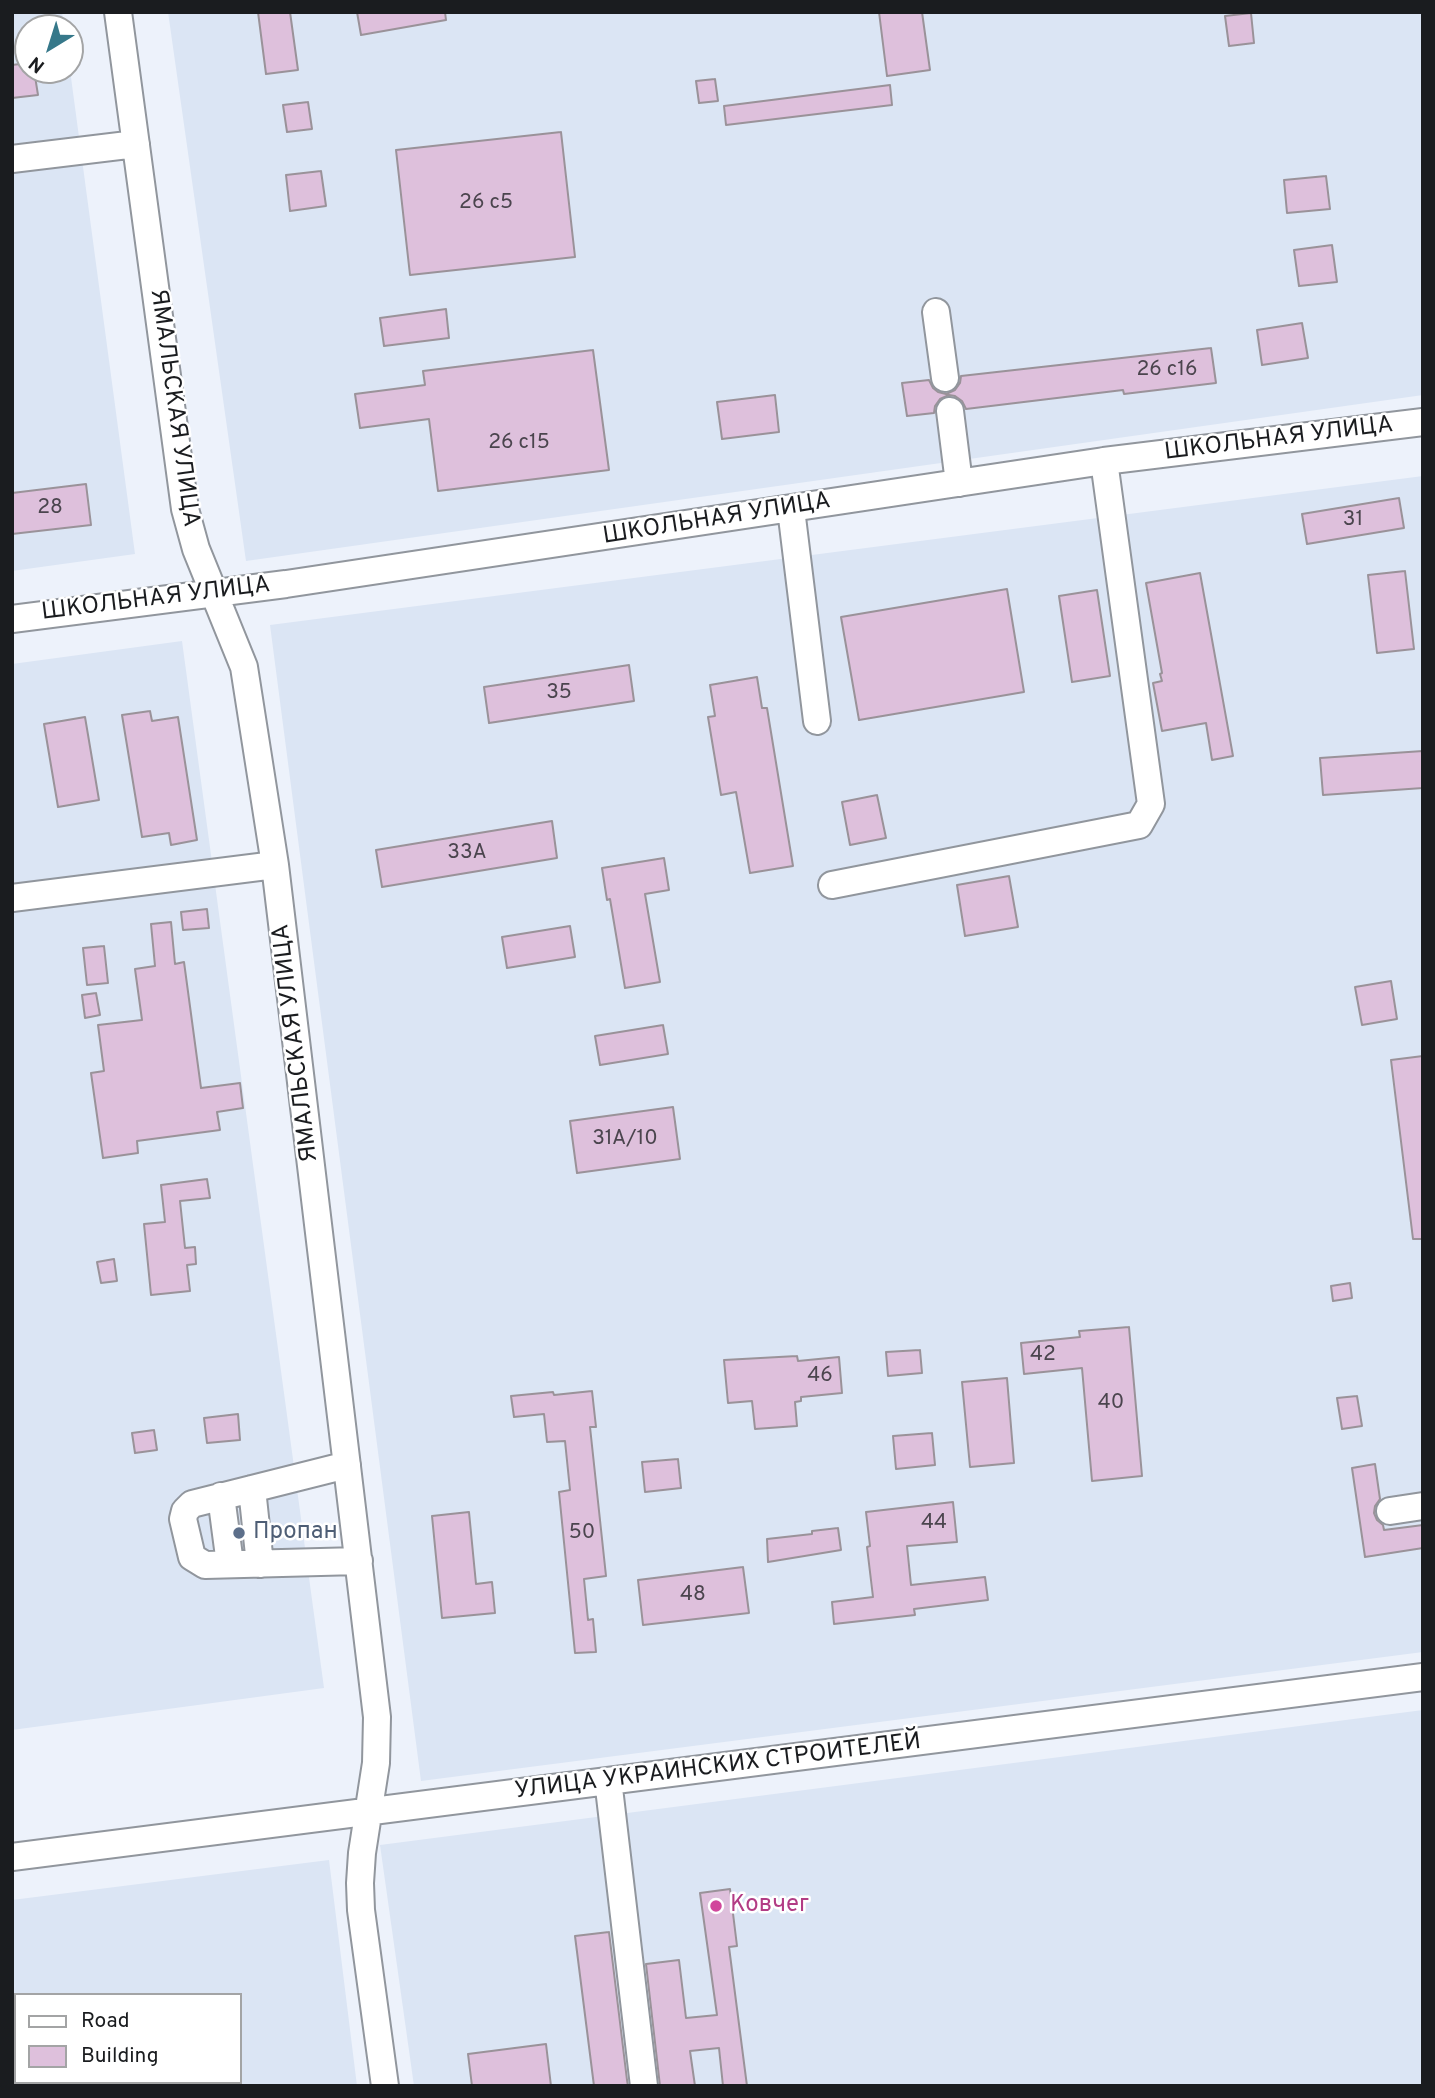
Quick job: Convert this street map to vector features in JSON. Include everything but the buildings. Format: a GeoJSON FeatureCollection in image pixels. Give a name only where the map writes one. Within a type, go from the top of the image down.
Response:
{"type":"FeatureCollection","features":[{"type":"Feature","properties":{"kind":"street","name":"ЯМАЛЬСКАЯ УЛИЦА"},"geometry":{"type":"LineString","coordinates":[[118,12],[186,509],[196,549],[244,667],[275,865],[378,1728],[361,1873],[361,1910],[385,2086]]}},
{"type":"Feature","properties":{"kind":"street"},"geometry":{"type":"LineString","coordinates":[[12,159],[136,144]]}},
{"type":"Feature","properties":{"kind":"street"},"geometry":{"type":"LineString","coordinates":[[936,312],[945,378]]}},
{"type":"Feature","properties":{"kind":"street"},"geometry":{"type":"LineString","coordinates":[[950,411],[959,483]]}},
{"type":"Feature","properties":{"kind":"street","name":"ШКОЛЬНАЯ УЛИЦА"},"geometry":{"type":"LineString","coordinates":[[12,619],[215,593],[1104,461],[1423,422]]}},
{"type":"Feature","properties":{"kind":"street"},"geometry":{"type":"LineString","coordinates":[[832,885],[1139,825],[1152,804],[1104,461]]}},
{"type":"Feature","properties":{"kind":"street"},"geometry":{"type":"LineString","coordinates":[[791,509],[817,721]]}},
{"type":"Feature","properties":{"kind":"street"},"geometry":{"type":"LineString","coordinates":[[12,898],[275,865]]}},
{"type":"Feature","properties":{"kind":"street"},"geometry":{"type":"LineString","coordinates":[[347,1465],[188,1506],[183,1518],[192,1557],[205,1565],[359,1561]]}},
{"type":"Feature","properties":{"kind":"street"},"geometry":{"type":"LineString","coordinates":[[252,1489],[260,1564]]}},
{"type":"Feature","properties":{"kind":"street"},"geometry":{"type":"LineString","coordinates":[[221,1496],[230,1564]]}},
{"type":"Feature","properties":{"kind":"street"},"geometry":{"type":"LineString","coordinates":[[1390,1511],[1423,1506]]}},
{"type":"Feature","properties":{"kind":"street","name":"УЛИЦА УКРАИНСКИХ СТРОИТЕЛЕЙ"},"geometry":{"type":"LineString","coordinates":[[12,1857],[1423,1677]]}},
{"type":"Feature","properties":{"kind":"street"},"geometry":{"type":"LineString","coordinates":[[609,1788],[644,2086]]}},
{"type":"Feature","properties":{"kind":"shaded area"},"geometry":{"type":"Polygon","coordinates":[[[12,12],[62,12],[14,14],[14,84],[72,84],[135,554],[12,571],[12,12]]]}},
{"type":"Feature","properties":{"kind":"shaded area"},"geometry":{"type":"Polygon","coordinates":[[[168,12],[1423,12],[1423,395],[246,561],[168,12]]]}},
{"type":"Feature","properties":{"kind":"shaded area"},"geometry":{"type":"Polygon","coordinates":[[[1423,476],[1423,1652],[421,1781],[270,625],[1423,476]]]}},
{"type":"Feature","properties":{"kind":"shaded area"},"geometry":{"type":"Polygon","coordinates":[[[182,641],[324,1688],[12,1730],[12,664],[182,641]]]}},
{"type":"Feature","properties":{"kind":"shaded area"},"geometry":{"type":"Polygon","coordinates":[[[1423,1710],[1423,2086],[414,2086],[380,1845],[1423,1710]]]}},
{"type":"Feature","properties":{"kind":"shaded area"},"geometry":{"type":"Polygon","coordinates":[[[329,1860],[357,2086],[12,2086],[12,1900],[329,1860]]]}},
{"type":"Feature","properties":{"kind":"place","name":"Пропан"},"geometry":{"type":"Point","coordinates":[239,1533]}},
{"type":"Feature","properties":{"kind":"place","name":"Ковчег"},"geometry":{"type":"Point","coordinates":[716,1906]}}]}
